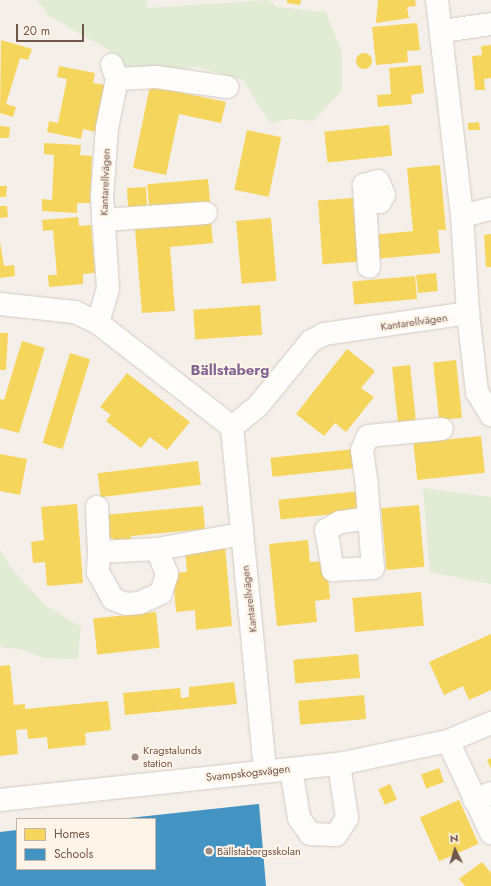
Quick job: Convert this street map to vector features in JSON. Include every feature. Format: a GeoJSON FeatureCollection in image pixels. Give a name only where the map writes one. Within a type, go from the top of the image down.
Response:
{"type":"FeatureCollection","features":[{"type":"Feature","properties":{"kind":"street"},"geometry":{"type":"LineString","coordinates":[[437,0],[443,31],[462,216],[468,313],[477,392],[491,415]]}},
{"type":"Feature","properties":{"kind":"street"},"geometry":{"type":"LineString","coordinates":[[443,31],[491,24]]}},
{"type":"Feature","properties":{"kind":"street","name":"Kantarellvägen"},"geometry":{"type":"LineString","coordinates":[[98,323],[108,290],[103,220],[107,128],[114,72],[227,87]]}},
{"type":"Feature","properties":{"kind":"street"},"geometry":{"type":"LineString","coordinates":[[365,201],[369,267]]}},
{"type":"Feature","properties":{"kind":"street"},"geometry":{"type":"LineString","coordinates":[[462,216],[491,210]]}},
{"type":"Feature","properties":{"kind":"street"},"geometry":{"type":"LineString","coordinates":[[103,220],[206,213]]}},
{"type":"Feature","properties":{"kind":"street"},"geometry":{"type":"LineString","coordinates":[[0,304],[75,312],[98,323],[232,426]]}},
{"type":"Feature","properties":{"kind":"street","name":"Kantarellvägen"},"geometry":{"type":"LineString","coordinates":[[265,771],[260,696],[241,534],[232,426],[258,406],[311,341],[324,334],[468,313]]}},
{"type":"Feature","properties":{"kind":"street"},"geometry":{"type":"LineString","coordinates":[[369,518],[362,450],[368,436],[432,426]]}},
{"type":"Feature","properties":{"kind":"street"},"geometry":{"type":"LineString","coordinates":[[98,507],[98,572],[113,599],[126,604],[139,604],[162,593],[167,574],[157,549]]}},
{"type":"Feature","properties":{"kind":"street"},"geometry":{"type":"LineString","coordinates":[[99,552],[157,549],[241,534]]}},
{"type":"Feature","properties":{"kind":"street","name":"Svampskogsvägen"},"geometry":{"type":"LineString","coordinates":[[0,800],[339,764],[448,741],[491,723]]}},
{"type":"Feature","properties":{"kind":"street"},"geometry":{"type":"LineString","coordinates":[[448,741],[483,797],[491,834]]}},
{"type":"Feature","properties":{"kind":"street"},"geometry":{"type":"LineString","coordinates":[[291,769],[299,818],[310,834],[336,835],[347,818],[339,764]]}},
{"type":"Feature","properties":{"kind":"green space"},"geometry":{"type":"Polygon","coordinates":[[[37,0],[146,0],[148,8],[268,0],[277,7],[326,12],[342,53],[342,90],[314,121],[290,119],[270,123],[243,80],[198,67],[134,73],[109,50],[49,16],[37,0]]]}},
{"type":"Feature","properties":{"kind":"green space"},"geometry":{"type":"Polygon","coordinates":[[[423,488],[491,497],[491,584],[430,572],[423,488]]]}},
{"type":"Feature","properties":{"kind":"green space"},"geometry":{"type":"Polygon","coordinates":[[[0,549],[9,565],[45,605],[81,627],[78,659],[43,658],[25,650],[0,647],[0,549]]]}},
{"type":"Feature","properties":{"kind":"building: Homes"},"geometry":{"type":"Polygon","coordinates":[[[287,0],[301,0],[300,5],[287,3],[287,0]]]}},
{"type":"Feature","properties":{"kind":"building: Homes"},"geometry":{"type":"Polygon","coordinates":[[[378,0],[415,0],[416,6],[407,7],[409,18],[376,23],[378,0]]]}},
{"type":"Feature","properties":{"kind":"building: Homes"},"geometry":{"type":"Polygon","coordinates":[[[417,23],[420,50],[407,51],[408,62],[376,65],[372,27],[417,23]]]}},
{"type":"Feature","properties":{"kind":"building: Homes"},"geometry":{"type":"Polygon","coordinates":[[[1,40],[32,49],[28,60],[20,58],[6,104],[16,107],[13,117],[0,113],[1,40]]]}},
{"type":"Feature","properties":{"kind":"building: Homes"},"geometry":{"type":"Polygon","coordinates":[[[491,45],[491,78],[484,79],[485,90],[475,90],[472,56],[482,55],[481,46],[491,45]]]}},
{"type":"Feature","properties":{"kind":"building: Homes"},"geometry":{"type":"Polygon","coordinates":[[[364,53],[371,58],[372,61],[367,68],[364,69],[357,64],[356,61],[361,54],[364,53]]]}},
{"type":"Feature","properties":{"kind":"building: Homes"},"geometry":{"type":"Polygon","coordinates":[[[421,65],[424,93],[411,95],[412,104],[378,107],[377,95],[391,94],[389,68],[421,65]]]}},
{"type":"Feature","properties":{"kind":"building: Homes"},"geometry":{"type":"Polygon","coordinates":[[[59,66],[95,73],[93,83],[105,85],[96,132],[83,129],[81,139],[47,132],[49,121],[58,123],[67,79],[57,77],[59,66]]]}},
{"type":"Feature","properties":{"kind":"building: Homes"},"geometry":{"type":"Polygon","coordinates":[[[150,86],[226,102],[221,123],[179,114],[166,175],[133,168],[150,86]]]}},
{"type":"Feature","properties":{"kind":"building: Homes"},"geometry":{"type":"Polygon","coordinates":[[[479,122],[480,130],[468,130],[468,123],[479,122]]]}},
{"type":"Feature","properties":{"kind":"building: Homes"},"geometry":{"type":"Polygon","coordinates":[[[389,125],[392,156],[328,163],[324,132],[389,125]]]}},
{"type":"Feature","properties":{"kind":"building: Homes"},"geometry":{"type":"Polygon","coordinates":[[[0,126],[10,127],[9,138],[0,138],[0,126]]]}},
{"type":"Feature","properties":{"kind":"building: Homes"},"geometry":{"type":"Polygon","coordinates":[[[247,130],[281,137],[269,197],[234,190],[247,130]]]}},
{"type":"Feature","properties":{"kind":"building: Homes"},"geometry":{"type":"Polygon","coordinates":[[[44,143],[81,145],[80,155],[92,156],[90,203],[77,203],[77,213],[42,211],[42,199],[52,200],[54,155],[44,154],[44,143]]]}},
{"type":"Feature","properties":{"kind":"building: Homes"},"geometry":{"type":"Polygon","coordinates":[[[440,165],[446,230],[438,230],[440,253],[375,259],[372,235],[413,231],[407,168],[440,165]]]}},
{"type":"Feature","properties":{"kind":"building: Homes"},"geometry":{"type":"Polygon","coordinates":[[[208,179],[210,203],[149,208],[147,184],[208,179]]]}},
{"type":"Feature","properties":{"kind":"building: Homes"},"geometry":{"type":"Polygon","coordinates":[[[0,186],[7,186],[6,197],[0,197],[0,186]]]}},
{"type":"Feature","properties":{"kind":"building: Homes"},"geometry":{"type":"Polygon","coordinates":[[[146,187],[147,206],[128,207],[127,188],[146,187]]]}},
{"type":"Feature","properties":{"kind":"building: Homes"},"geometry":{"type":"Polygon","coordinates":[[[353,198],[357,262],[323,264],[318,200],[353,198]]]}},
{"type":"Feature","properties":{"kind":"building: Homes"},"geometry":{"type":"Polygon","coordinates":[[[0,206],[7,206],[8,217],[0,218],[0,206]]]}},
{"type":"Feature","properties":{"kind":"building: Homes"},"geometry":{"type":"Polygon","coordinates":[[[78,217],[79,226],[91,225],[95,273],[83,274],[83,284],[49,287],[48,275],[57,275],[53,230],[43,231],[42,220],[78,217]]]}},
{"type":"Feature","properties":{"kind":"building: Homes"},"geometry":{"type":"Polygon","coordinates":[[[271,218],[276,281],[242,284],[236,221],[271,218]]]}},
{"type":"Feature","properties":{"kind":"building: Homes"},"geometry":{"type":"Polygon","coordinates":[[[211,223],[213,243],[170,247],[175,311],[142,313],[135,229],[211,223]]]}},
{"type":"Feature","properties":{"kind":"building: Homes"},"geometry":{"type":"Polygon","coordinates":[[[491,234],[491,267],[486,267],[484,235],[491,234]]]}},
{"type":"Feature","properties":{"kind":"building: Homes"},"geometry":{"type":"Polygon","coordinates":[[[0,242],[4,266],[14,265],[15,276],[0,278],[0,242]]]}},
{"type":"Feature","properties":{"kind":"building: Homes"},"geometry":{"type":"Polygon","coordinates":[[[436,273],[438,291],[418,293],[416,275],[436,273]]]}},
{"type":"Feature","properties":{"kind":"building: Homes"},"geometry":{"type":"Polygon","coordinates":[[[415,276],[417,299],[354,304],[352,281],[415,276]]]}},
{"type":"Feature","properties":{"kind":"building: Homes"},"geometry":{"type":"Polygon","coordinates":[[[260,305],[262,335],[195,340],[193,310],[260,305]]]}},
{"type":"Feature","properties":{"kind":"building: Homes"},"geometry":{"type":"Polygon","coordinates":[[[0,333],[8,333],[6,370],[0,370],[0,333]]]}},
{"type":"Feature","properties":{"kind":"building: Homes"},"geometry":{"type":"Polygon","coordinates":[[[22,341],[45,348],[19,433],[0,428],[0,399],[4,400],[22,341]]]}},
{"type":"Feature","properties":{"kind":"building: Homes"},"geometry":{"type":"Polygon","coordinates":[[[347,349],[375,371],[361,388],[374,397],[346,432],[335,423],[324,436],[296,414],[347,349]]]}},
{"type":"Feature","properties":{"kind":"building: Homes"},"geometry":{"type":"Polygon","coordinates":[[[70,353],[90,359],[63,449],[43,443],[70,353]]]}},
{"type":"Feature","properties":{"kind":"building: Homes"},"geometry":{"type":"Polygon","coordinates":[[[456,360],[462,418],[439,420],[433,362],[456,360]]]}},
{"type":"Feature","properties":{"kind":"building: Homes"},"geometry":{"type":"Polygon","coordinates":[[[410,365],[416,423],[398,425],[392,367],[410,365]]]}},
{"type":"Feature","properties":{"kind":"building: Homes"},"geometry":{"type":"Polygon","coordinates":[[[127,373],[190,422],[167,450],[150,437],[141,448],[106,421],[111,415],[100,407],[127,373]]]}},
{"type":"Feature","properties":{"kind":"building: Homes"},"geometry":{"type":"Polygon","coordinates":[[[481,436],[485,473],[417,480],[413,443],[481,436]]]}},
{"type":"Feature","properties":{"kind":"building: Homes"},"geometry":{"type":"Polygon","coordinates":[[[354,449],[356,468],[272,477],[270,458],[354,449]]]}},
{"type":"Feature","properties":{"kind":"building: Homes"},"geometry":{"type":"Polygon","coordinates":[[[0,454],[27,459],[20,495],[0,491],[0,454]]]}},
{"type":"Feature","properties":{"kind":"building: Homes"},"geometry":{"type":"Polygon","coordinates":[[[198,461],[201,485],[101,497],[98,473],[198,461]]]}},
{"type":"Feature","properties":{"kind":"building: Homes"},"geometry":{"type":"Polygon","coordinates":[[[361,491],[363,511],[281,520],[278,500],[361,491]]]}},
{"type":"Feature","properties":{"kind":"building: Homes"},"geometry":{"type":"Polygon","coordinates":[[[77,504],[83,583],[47,586],[45,562],[33,563],[31,542],[44,540],[41,507],[77,504]]]}},
{"type":"Feature","properties":{"kind":"building: Homes"},"geometry":{"type":"Polygon","coordinates":[[[419,505],[424,567],[387,570],[381,508],[419,505]]]}},
{"type":"Feature","properties":{"kind":"building: Homes"},"geometry":{"type":"Polygon","coordinates":[[[203,506],[205,529],[131,536],[132,544],[114,546],[113,538],[106,538],[104,515],[203,506]]]}},
{"type":"Feature","properties":{"kind":"building: Homes"},"geometry":{"type":"Polygon","coordinates":[[[308,540],[310,562],[327,561],[330,599],[315,601],[317,622],[277,626],[269,544],[308,540]]]}},
{"type":"Feature","properties":{"kind":"building: Homes"},"geometry":{"type":"Polygon","coordinates":[[[225,546],[232,626],[196,630],[195,610],[176,612],[173,573],[187,572],[185,550],[225,546]]]}},
{"type":"Feature","properties":{"kind":"building: Homes"},"geometry":{"type":"Polygon","coordinates":[[[421,592],[424,626],[355,632],[352,598],[421,592]]]}},
{"type":"Feature","properties":{"kind":"building: Homes"},"geometry":{"type":"Polygon","coordinates":[[[156,612],[160,648],[97,654],[93,619],[156,612]]]}},
{"type":"Feature","properties":{"kind":"building: Homes"},"geometry":{"type":"Polygon","coordinates":[[[491,634],[491,690],[469,700],[463,686],[444,695],[429,662],[491,634]]]}},
{"type":"Feature","properties":{"kind":"building: Homes"},"geometry":{"type":"Polygon","coordinates":[[[358,654],[360,678],[295,684],[293,660],[358,654]]]}},
{"type":"Feature","properties":{"kind":"building: Homes"},"geometry":{"type":"Polygon","coordinates":[[[10,665],[14,705],[25,704],[25,709],[108,701],[111,730],[85,733],[86,745],[48,749],[47,737],[28,739],[27,729],[16,730],[18,754],[0,756],[0,666],[10,665]]]}},
{"type":"Feature","properties":{"kind":"building: Homes"},"geometry":{"type":"Polygon","coordinates":[[[234,682],[237,704],[125,715],[123,693],[180,688],[181,698],[189,697],[189,687],[234,682]]]}},
{"type":"Feature","properties":{"kind":"building: Homes"},"geometry":{"type":"Polygon","coordinates":[[[364,695],[366,719],[300,725],[298,701],[364,695]]]}},
{"type":"Feature","properties":{"kind":"building: Homes"},"geometry":{"type":"Polygon","coordinates":[[[491,758],[491,769],[487,760],[491,758]]]}},
{"type":"Feature","properties":{"kind":"building: Homes"},"geometry":{"type":"Polygon","coordinates":[[[439,768],[444,782],[426,789],[421,774],[439,768]]]}},
{"type":"Feature","properties":{"kind":"building: Homes"},"geometry":{"type":"Polygon","coordinates":[[[390,784],[397,800],[385,805],[378,789],[390,784]]]}},
{"type":"Feature","properties":{"kind":"building: Homes"},"geometry":{"type":"Polygon","coordinates":[[[459,800],[479,844],[439,861],[420,817],[459,800]]]}},
{"type":"Feature","properties":{"kind":"building: Homes"},"geometry":{"type":"Polygon","coordinates":[[[482,862],[491,873],[491,886],[465,886],[459,879],[482,862]]]}},
{"type":"Feature","properties":{"kind":"building: Schools","name":"Bällstabergsskolan"},"geometry":{"type":"Polygon","coordinates":[[[259,804],[266,886],[0,886],[0,832],[16,830],[16,870],[156,870],[156,818],[129,818],[259,804]]]}},
{"type":"Feature","properties":{"kind":"place","name":"Kragstalunds station"},"geometry":{"type":"Point","coordinates":[135,757]}},
{"type":"Feature","properties":{"kind":"place","name":"Bällstabergsskolan"},"geometry":{"type":"Point","coordinates":[209,851]}},
{"type":"Feature","properties":{"kind":"district","name":"Bällstaberg"},"geometry":{"type":"Point","coordinates":[230,371]}}]}
